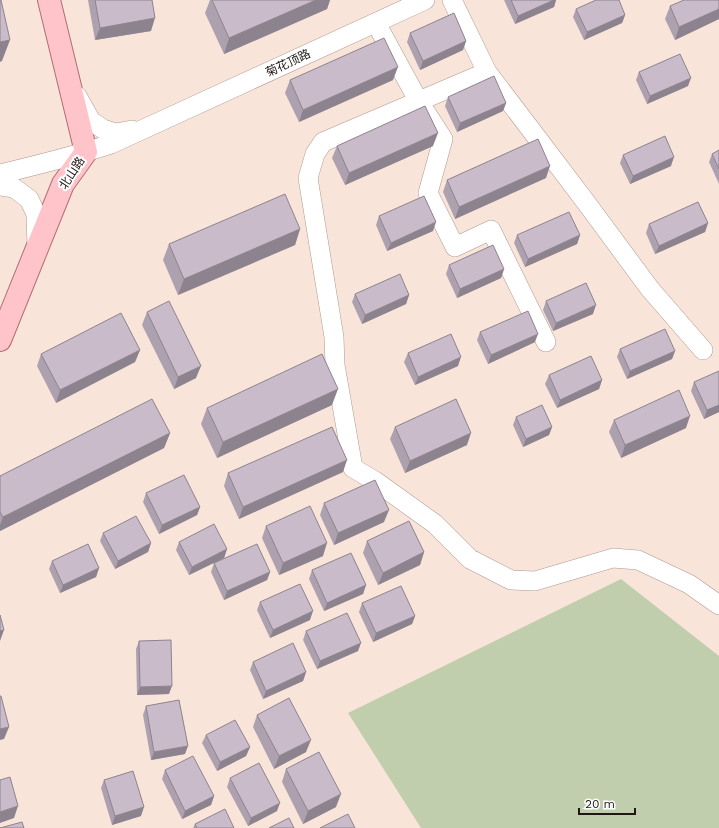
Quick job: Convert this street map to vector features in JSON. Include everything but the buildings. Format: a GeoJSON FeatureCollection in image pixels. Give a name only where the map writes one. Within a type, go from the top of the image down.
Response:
{"type":"FeatureCollection","features":[{"type":"Feature","properties":{"kind":"main road","name":"北山路"},"geometry":{"type":"LineString","coordinates":[[0,340],[63,184],[86,152],[49,0]]}},
{"type":"Feature","properties":{"kind":"street","name":"菊花顶路"},"geometry":{"type":"LineString","coordinates":[[151,125],[425,0]]}},
{"type":"Feature","properties":{"kind":"street"},"geometry":{"type":"LineString","coordinates":[[452,0],[487,72],[585,200],[650,289],[703,350]]}},
{"type":"Feature","properties":{"kind":"street"},"geometry":{"type":"LineString","coordinates":[[376,23],[419,102],[443,140],[428,193],[455,247],[491,230],[546,342]]}},
{"type":"Feature","properties":{"kind":"street"},"geometry":{"type":"LineString","coordinates":[[487,72],[323,142],[314,154],[308,178],[334,337],[335,365],[353,468],[375,481],[435,524],[470,559],[511,580],[535,581],[613,558],[638,560],[688,584],[719,605]]}},
{"type":"Feature","properties":{"kind":"street"},"geometry":{"type":"LineString","coordinates":[[68,77],[91,121],[104,129],[116,133],[151,125]]}},
{"type":"Feature","properties":{"kind":"street"},"geometry":{"type":"LineString","coordinates":[[0,174],[86,152],[111,144],[151,125]]}},
{"type":"Feature","properties":{"kind":"street"},"geometry":{"type":"LineString","coordinates":[[0,186],[14,188],[29,199],[36,214],[37,250]]}},
{"type":"Feature","properties":{"kind":"green space"},"geometry":{"type":"Polygon","coordinates":[[[621,579],[719,656],[719,828],[421,828],[348,713],[621,579]]]}}]}
